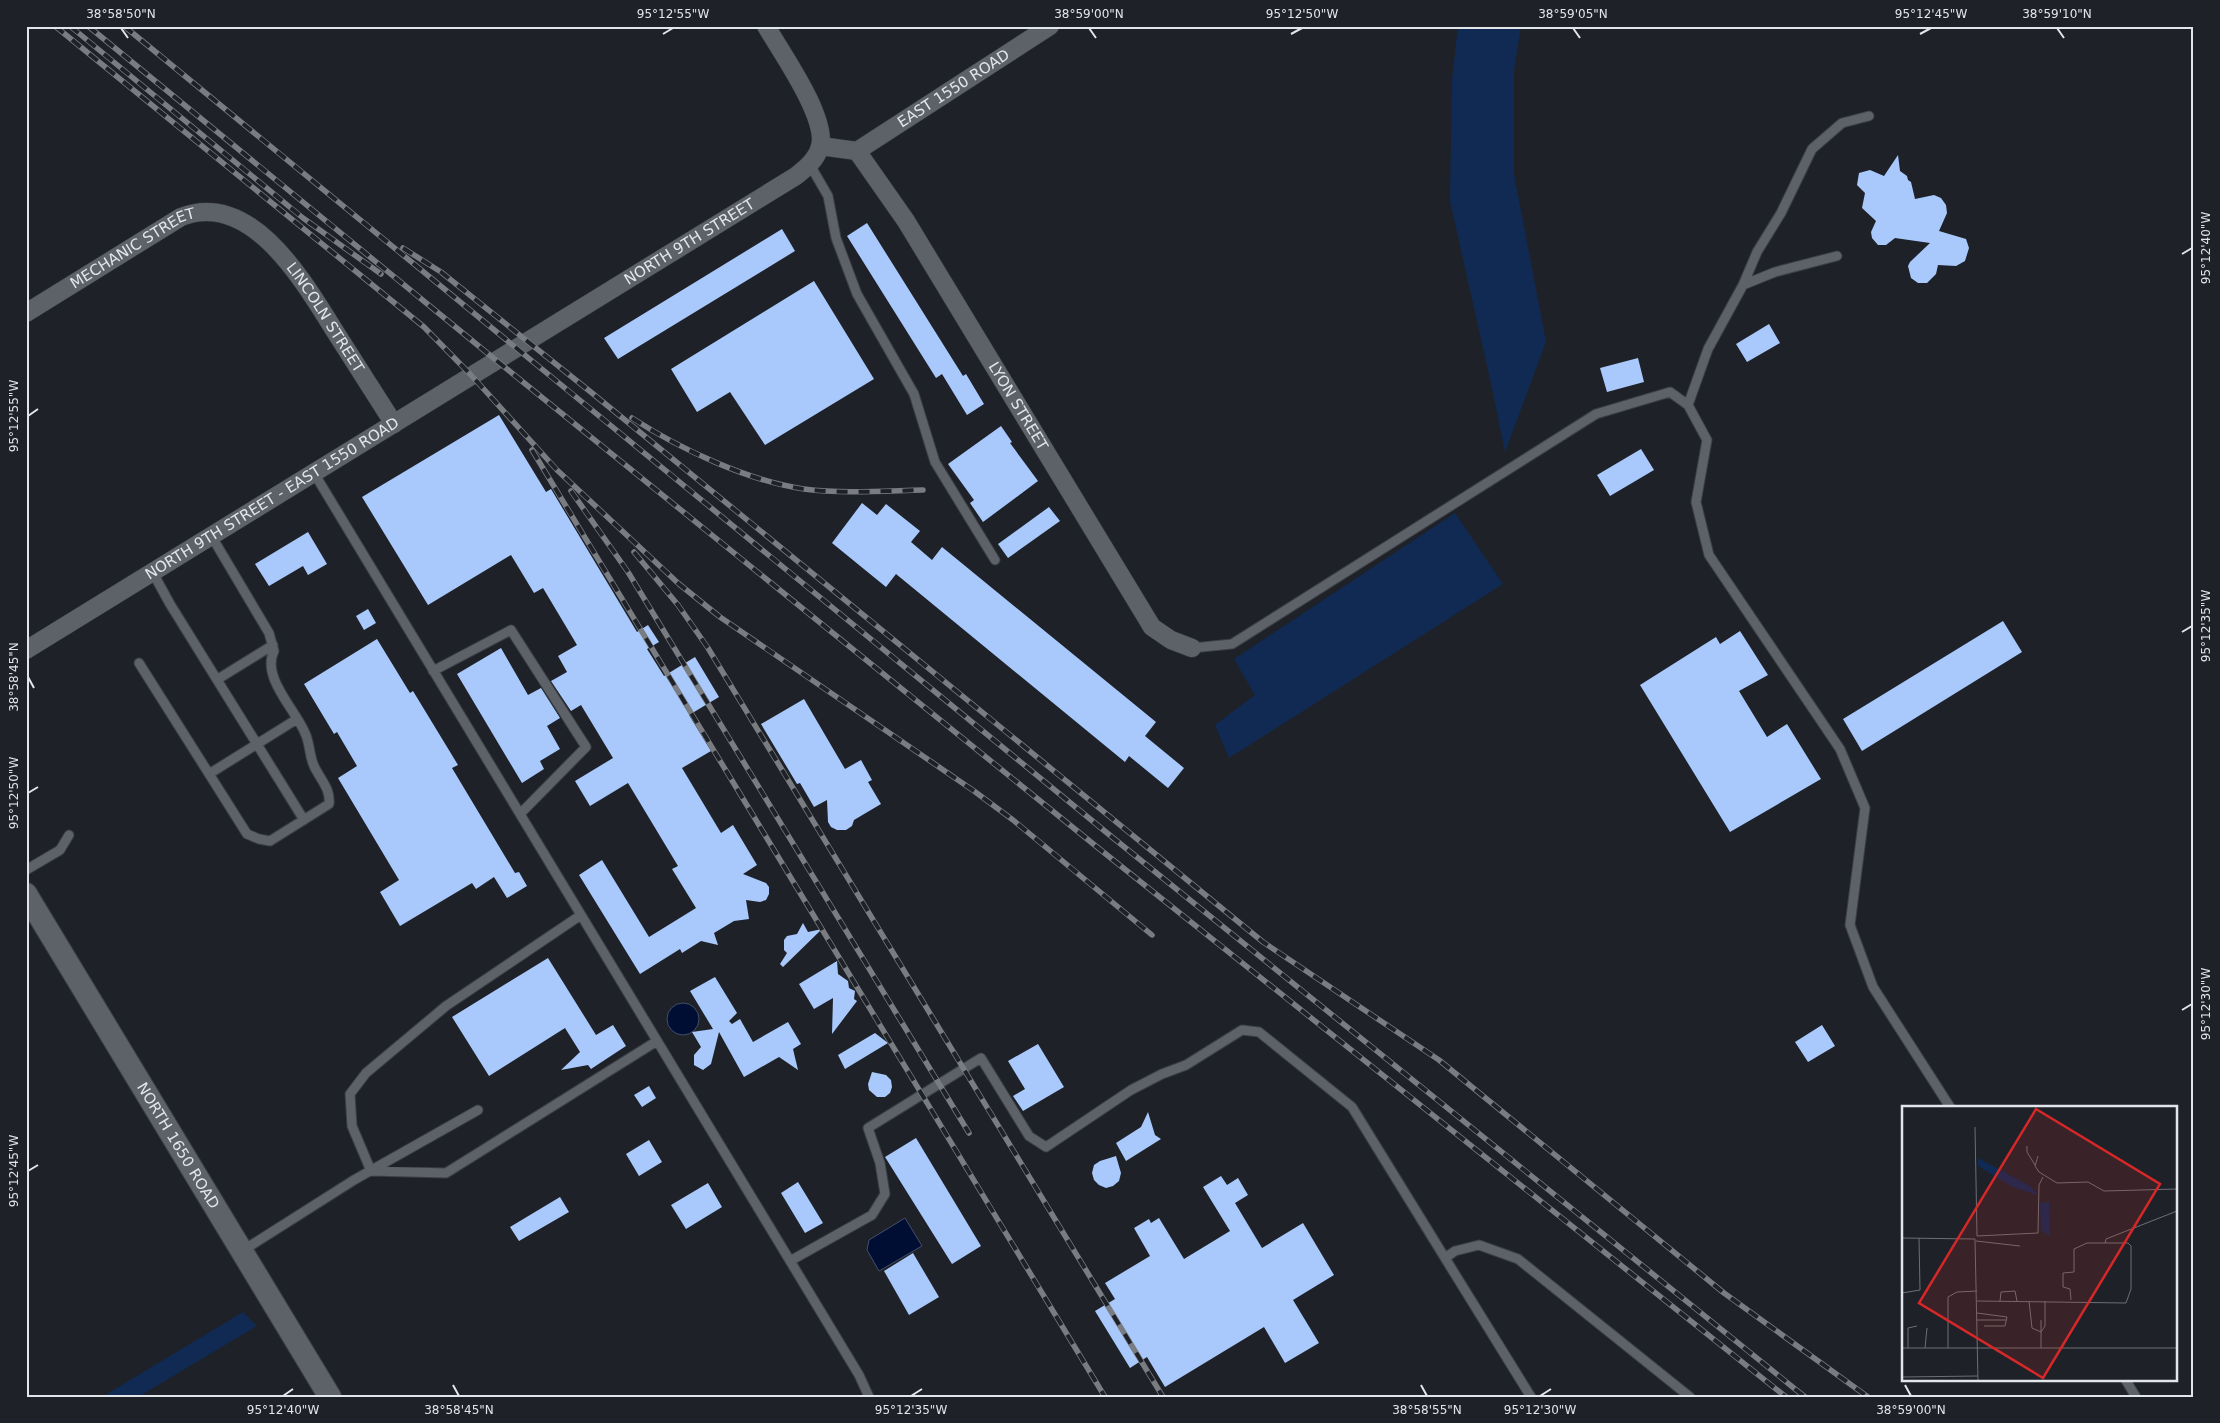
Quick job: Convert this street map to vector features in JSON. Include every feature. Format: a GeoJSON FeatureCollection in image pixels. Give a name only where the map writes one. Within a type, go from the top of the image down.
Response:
{"type":"FeatureCollection","features":[{"type":"Feature","properties":{"kind":"street"},"geometry":{"type":"LineString","coordinates":[[766,26],[812,105],[819,125],[820,146],[857,151]]}},
{"type":"Feature","properties":{"kind":"street","name":"EAST 1550 ROAD"},"geometry":{"type":"LineString","coordinates":[[857,151],[1050,26]]}},
{"type":"Feature","properties":{"kind":"street","name":"NORTH 9TH STREET"},"geometry":{"type":"LineString","coordinates":[[517,348],[788,181],[810,165],[820,146]]}},
{"type":"Feature","properties":{"kind":"street","name":"LYON STREET"},"geometry":{"type":"LineString","coordinates":[[857,151],[906,221],[1152,627],[1171,640],[1192,648]]}},
{"type":"Feature","properties":{"kind":"street","name":"MECHANIC STREET"},"geometry":{"type":"LineString","coordinates":[[26,313],[181,217],[195,212],[215,212],[244,224]]}},
{"type":"Feature","properties":{"kind":"street","name":"LINCOLN STREET"},"geometry":{"type":"LineString","coordinates":[[244,224],[262,236],[290,263],[394,424]]}},
{"type":"Feature","properties":{"kind":"street","name":"NORTH 9TH STREET - EAST 1550 ROAD"},"geometry":{"type":"LineString","coordinates":[[26,650],[517,348]]}},
{"type":"Feature","properties":{"kind":"street","name":"NORTH 1650 ROAD"},"geometry":{"type":"LineString","coordinates":[[26,894],[330,1397]]}},
{"type":"Feature","properties":{"kind":"lane"},"geometry":{"type":"LineString","coordinates":[[1688,405],[1708,349],[1743,284],[1757,252],[1781,213],[1812,149],[1842,123],[1869,116]]}},
{"type":"Feature","properties":{"kind":"lane"},"geometry":{"type":"LineString","coordinates":[[810,165],[828,196],[836,238],[857,294],[914,394],[935,462],[995,560]]}},
{"type":"Feature","properties":{"kind":"lane"},"geometry":{"type":"LineString","coordinates":[[1743,284],[1775,272],[1837,256]]}},
{"type":"Feature","properties":{"kind":"lane"},"geometry":{"type":"LineString","coordinates":[[1192,648],[1232,644],[1596,414],[1670,392],[1688,405],[1707,440],[1696,502],[1709,555],[1840,749],[1865,808],[1850,925],[1873,987],[1949,1106]]}},
{"type":"Feature","properties":{"kind":"lane"},"geometry":{"type":"LineString","coordinates":[[314,473],[859,1375],[869,1397]]}},
{"type":"Feature","properties":{"kind":"lane"},"geometry":{"type":"LineString","coordinates":[[139,662],[247,834],[270,841],[329,804],[330,795],[310,757],[306,734],[270,668],[270,659],[274,651],[269,632],[212,537]]}},
{"type":"Feature","properties":{"kind":"lane"},"geometry":{"type":"LineString","coordinates":[[153,573],[304,820]]}},
{"type":"Feature","properties":{"kind":"lane"},"geometry":{"type":"LineString","coordinates":[[433,672],[511,630],[586,747],[520,814]]}},
{"type":"Feature","properties":{"kind":"lane"},"geometry":{"type":"LineString","coordinates":[[218,679],[273,645]]}},
{"type":"Feature","properties":{"kind":"lane"},"geometry":{"type":"LineString","coordinates":[[209,774],[297,719]]}},
{"type":"Feature","properties":{"kind":"lane"},"geometry":{"type":"LineString","coordinates":[[26,870],[60,850],[69,835]]}},
{"type":"Feature","properties":{"kind":"lane"},"geometry":{"type":"LineString","coordinates":[[371,1171],[352,1126],[350,1094],[366,1073],[446,1006],[581,915]]}},
{"type":"Feature","properties":{"kind":"lane"},"geometry":{"type":"LineString","coordinates":[[790,1261],[872,1215],[885,1194],[880,1163],[868,1128],[981,1058],[1029,1136],[1046,1147],[1131,1090],[1162,1074],[1186,1065],[1242,1030],[1259,1032],[1352,1107],[1531,1397]]}},
{"type":"Feature","properties":{"kind":"lane"},"geometry":{"type":"LineString","coordinates":[[371,1171],[446,1173],[657,1041]]}},
{"type":"Feature","properties":{"kind":"lane"},"geometry":{"type":"LineString","coordinates":[[242,1251],[371,1171],[478,1110]]}},
{"type":"Feature","properties":{"kind":"lane"},"geometry":{"type":"LineString","coordinates":[[1445,1258],[1455,1251],[1480,1245],[1518,1259],[1690,1397]]}},
{"type":"Feature","properties":{"kind":"lane"},"geometry":{"type":"LineString","coordinates":[[2126,1380],[2136,1397]]}},
{"type":"Feature","properties":{"kind":"shaded area"},"geometry":{"type":"Polygon","coordinates":[[[1458,26],[1521,26],[1514,71],[1514,174],[1546,342],[1505,452],[1450,201],[1452,79],[1458,26]]]}},
{"type":"Feature","properties":{"kind":"shaded area"},"geometry":{"type":"Polygon","coordinates":[[[1455,513],[1503,584],[1229,758],[1215,725],[1255,695],[1234,659],[1455,513]]]}},
{"type":"Feature","properties":{"kind":"shaded area"},"geometry":{"type":"Polygon","coordinates":[[[683,1003],[689,1004],[694,1008],[698,1013],[698,1025],[694,1030],[689,1034],[683,1035],[677,1034],[672,1030],[668,1025],[667,1019],[668,1013],[672,1008],[677,1004],[683,1003]]]}},
{"type":"Feature","properties":{"kind":"shaded area"},"geometry":{"type":"Polygon","coordinates":[[[905,1218],[922,1246],[879,1271],[867,1250],[869,1240],[905,1218]]]}},
{"type":"Feature","properties":{"kind":"shaded area"},"geometry":{"type":"Polygon","coordinates":[[[243,1312],[257,1326],[138,1397],[102,1397],[243,1312]]]}},
{"type":"Feature","properties":{"kind":"building"},"geometry":{"type":"Polygon","coordinates":[[[1898,155],[1900,171],[1911,182],[1915,199],[1934,195],[1941,198],[1946,205],[1947,213],[1939,231],[1966,239],[1969,248],[1965,261],[1956,266],[1938,265],[1936,274],[1927,283],[1918,283],[1911,278],[1908,266],[1930,243],[1895,238],[1886,245],[1878,245],[1872,238],[1871,232],[1876,221],[1862,208],[1865,193],[1857,185],[1859,173],[1870,170],[1884,176],[1898,155]]]}},
{"type":"Feature","properties":{"kind":"building"},"geometry":{"type":"Polygon","coordinates":[[[867,223],[963,376],[966,374],[984,404],[967,415],[942,374],[936,378],[847,236],[867,223]]]}},
{"type":"Feature","properties":{"kind":"building"},"geometry":{"type":"Polygon","coordinates":[[[782,229],[795,251],[618,359],[604,338],[782,229]]]}},
{"type":"Feature","properties":{"kind":"building"},"geometry":{"type":"Polygon","coordinates":[[[814,281],[874,379],[765,445],[730,392],[697,412],[671,369],[814,281]]]}},
{"type":"Feature","properties":{"kind":"building"},"geometry":{"type":"Polygon","coordinates":[[[1769,324],[1780,343],[1747,362],[1736,344],[1769,324]]]}},
{"type":"Feature","properties":{"kind":"building"},"geometry":{"type":"Polygon","coordinates":[[[1638,358],[1644,382],[1607,392],[1600,368],[1638,358]]]}},
{"type":"Feature","properties":{"kind":"building"},"geometry":{"type":"Polygon","coordinates":[[[499,415],[546,492],[551,489],[637,632],[648,625],[659,642],[647,649],[664,676],[695,657],[719,697],[689,715],[711,751],[682,768],[721,833],[733,825],[757,865],[743,874],[766,883],[769,887],[769,894],[766,900],[760,902],[746,900],[749,919],[734,921],[714,933],[718,945],[701,941],[682,953],[680,949],[640,974],[579,875],[602,860],[649,937],[696,908],[672,869],[678,866],[628,783],[590,806],[575,781],[613,758],[581,705],[571,711],[551,681],[567,672],[558,656],[577,645],[543,588],[534,593],[511,555],[428,605],[362,497],[499,415]]]}},
{"type":"Feature","properties":{"kind":"building"},"geometry":{"type":"Polygon","coordinates":[[[1001,426],[1012,442],[1010,443],[1038,481],[983,522],[970,503],[974,500],[948,464],[1001,426]]]}},
{"type":"Feature","properties":{"kind":"building"},"geometry":{"type":"Polygon","coordinates":[[[1641,449],[1654,470],[1610,496],[1597,475],[1641,449]]]}},
{"type":"Feature","properties":{"kind":"building"},"geometry":{"type":"Polygon","coordinates":[[[862,503],[877,515],[886,504],[920,531],[911,542],[932,560],[942,547],[1156,722],[1145,736],[1184,768],[1168,788],[1129,756],[1125,762],[896,574],[886,587],[832,543],[862,503]]]}},
{"type":"Feature","properties":{"kind":"building"},"geometry":{"type":"Polygon","coordinates":[[[1049,507],[1060,521],[1008,558],[998,544],[1049,507]]]}},
{"type":"Feature","properties":{"kind":"building"},"geometry":{"type":"Polygon","coordinates":[[[308,532],[327,564],[308,575],[303,566],[269,586],[255,564],[308,532]]]}},
{"type":"Feature","properties":{"kind":"building"},"geometry":{"type":"Polygon","coordinates":[[[368,609],[376,623],[364,630],[356,616],[368,609]]]}},
{"type":"Feature","properties":{"kind":"building"},"geometry":{"type":"Polygon","coordinates":[[[2003,621],[2022,652],[1862,751],[1843,719],[2003,621]]]}},
{"type":"Feature","properties":{"kind":"building"},"geometry":{"type":"Polygon","coordinates":[[[1740,631],[1768,675],[1739,691],[1767,737],[1787,724],[1821,779],[1730,832],[1640,685],[1716,637],[1720,644],[1740,631]]]}},
{"type":"Feature","properties":{"kind":"building"},"geometry":{"type":"Polygon","coordinates":[[[377,639],[410,693],[413,691],[458,765],[452,768],[515,873],[519,872],[527,886],[507,898],[494,877],[476,889],[472,883],[400,926],[380,892],[399,880],[338,778],[357,766],[337,732],[334,734],[304,684],[377,639]]]}},
{"type":"Feature","properties":{"kind":"building"},"geometry":{"type":"Polygon","coordinates":[[[501,648],[528,695],[541,688],[560,718],[547,726],[560,749],[540,761],[544,769],[522,783],[457,674],[501,648]]]}},
{"type":"Feature","properties":{"kind":"building"},"geometry":{"type":"Polygon","coordinates":[[[804,699],[845,769],[861,760],[872,780],[868,782],[881,804],[854,820],[852,826],[846,830],[837,830],[831,827],[828,822],[827,800],[814,807],[800,783],[797,784],[761,724],[804,699]]]}},
{"type":"Feature","properties":{"kind":"building"},"geometry":{"type":"Polygon","coordinates":[[[803,923],[808,932],[822,929],[783,967],[780,964],[787,953],[784,950],[784,940],[787,936],[797,934],[803,923]]]}},
{"type":"Feature","properties":{"kind":"building"},"geometry":{"type":"Polygon","coordinates":[[[548,958],[596,1035],[613,1025],[626,1046],[591,1069],[588,1065],[561,1070],[580,1052],[565,1028],[489,1076],[452,1017],[548,958]]]}},
{"type":"Feature","properties":{"kind":"building"},"geometry":{"type":"Polygon","coordinates":[[[837,961],[838,974],[848,981],[849,988],[855,991],[854,999],[857,1001],[832,1034],[833,998],[814,1009],[799,984],[837,961]]]}},
{"type":"Feature","properties":{"kind":"building"},"geometry":{"type":"Polygon","coordinates":[[[715,977],[737,1013],[729,1021],[732,1024],[740,1019],[753,1042],[788,1022],[801,1044],[793,1049],[798,1070],[779,1057],[744,1077],[719,1032],[711,1064],[703,1070],[694,1065],[694,1055],[701,1047],[692,1032],[713,1029],[690,991],[715,977]]]}},
{"type":"Feature","properties":{"kind":"building"},"geometry":{"type":"Polygon","coordinates":[[[1822,1025],[1835,1046],[1808,1062],[1795,1042],[1822,1025]]]}},
{"type":"Feature","properties":{"kind":"building"},"geometry":{"type":"Polygon","coordinates":[[[875,1033],[888,1043],[845,1069],[838,1055],[875,1033]]]}},
{"type":"Feature","properties":{"kind":"building"},"geometry":{"type":"Polygon","coordinates":[[[1038,1044],[1064,1087],[1023,1111],[1013,1096],[1025,1089],[1008,1061],[1038,1044]]]}},
{"type":"Feature","properties":{"kind":"building"},"geometry":{"type":"Polygon","coordinates":[[[872,1072],[886,1075],[891,1080],[892,1087],[890,1093],[885,1097],[877,1097],[869,1090],[868,1084],[872,1072]]]}},
{"type":"Feature","properties":{"kind":"building"},"geometry":{"type":"Polygon","coordinates":[[[649,1086],[656,1098],[642,1107],[634,1095],[649,1086]]]}},
{"type":"Feature","properties":{"kind":"building"},"geometry":{"type":"Polygon","coordinates":[[[1148,1112],[1155,1135],[1161,1139],[1126,1161],[1116,1143],[1141,1127],[1148,1112]]]}},
{"type":"Feature","properties":{"kind":"building"},"geometry":{"type":"Polygon","coordinates":[[[916,1138],[981,1246],[952,1264],[885,1157],[916,1138]]]}},
{"type":"Feature","properties":{"kind":"building"},"geometry":{"type":"Polygon","coordinates":[[[649,1140],[662,1162],[639,1176],[626,1154],[649,1140]]]}},
{"type":"Feature","properties":{"kind":"building"},"geometry":{"type":"Polygon","coordinates":[[[1116,1156],[1121,1173],[1119,1181],[1113,1186],[1106,1188],[1099,1185],[1094,1180],[1092,1173],[1094,1165],[1116,1156]]]}},
{"type":"Feature","properties":{"kind":"building"},"geometry":{"type":"Polygon","coordinates":[[[1221,1176],[1227,1185],[1238,1178],[1248,1195],[1235,1203],[1262,1248],[1303,1223],[1334,1275],[1293,1300],[1319,1343],[1285,1363],[1264,1327],[1165,1387],[1147,1357],[1130,1368],[1095,1311],[1115,1299],[1105,1283],[1150,1256],[1134,1228],[1149,1219],[1151,1223],[1159,1218],[1184,1259],[1230,1231],[1203,1187],[1221,1176]]]}},
{"type":"Feature","properties":{"kind":"building"},"geometry":{"type":"Polygon","coordinates":[[[798,1182],[823,1223],[805,1233],[781,1193],[798,1182]]]}},
{"type":"Feature","properties":{"kind":"building"},"geometry":{"type":"Polygon","coordinates":[[[708,1183],[722,1207],[686,1229],[671,1205],[708,1183]]]}},
{"type":"Feature","properties":{"kind":"building"},"geometry":{"type":"Polygon","coordinates":[[[560,1197],[569,1212],[519,1241],[510,1227],[560,1197]]]}},
{"type":"Feature","properties":{"kind":"building"},"geometry":{"type":"Polygon","coordinates":[[[913,1253],[939,1297],[909,1315],[884,1271],[913,1253]]]}},
{"type":"Feature","properties":{"kind":"railway"},"geometry":{"type":"LineString","coordinates":[[55,26],[424,327],[471,375],[557,470],[679,584],[720,617],[974,791],[1013,820],[1152,935]]}},
{"type":"Feature","properties":{"kind":"railway"},"geometry":{"type":"LineString","coordinates":[[70,26],[303,218],[381,274]]}},
{"type":"Feature","properties":{"kind":"railway"},"geometry":{"type":"LineString","coordinates":[[88,26],[497,361],[1097,847],[1786,1397]]}},
{"type":"Feature","properties":{"kind":"railway"},"geometry":{"type":"LineString","coordinates":[[124,26],[1112,837],[1805,1397]]}},
{"type":"Feature","properties":{"kind":"railway"},"geometry":{"type":"LineString","coordinates":[[403,248],[441,272],[592,393],[1263,942],[1439,1060],[1724,1293],[1868,1397]]}},
{"type":"Feature","properties":{"kind":"railway"},"geometry":{"type":"LineString","coordinates":[[632,418],[671,441],[715,462],[782,485],[833,491],[923,490]]}},
{"type":"Feature","properties":{"kind":"railway"},"geometry":{"type":"LineString","coordinates":[[532,450],[1105,1397]]}},
{"type":"Feature","properties":{"kind":"railway"},"geometry":{"type":"LineString","coordinates":[[571,491],[628,572],[969,1133]]}},
{"type":"Feature","properties":{"kind":"railway"},"geometry":{"type":"LineString","coordinates":[[634,552],[678,605],[708,648],[1163,1397]]}}]}
